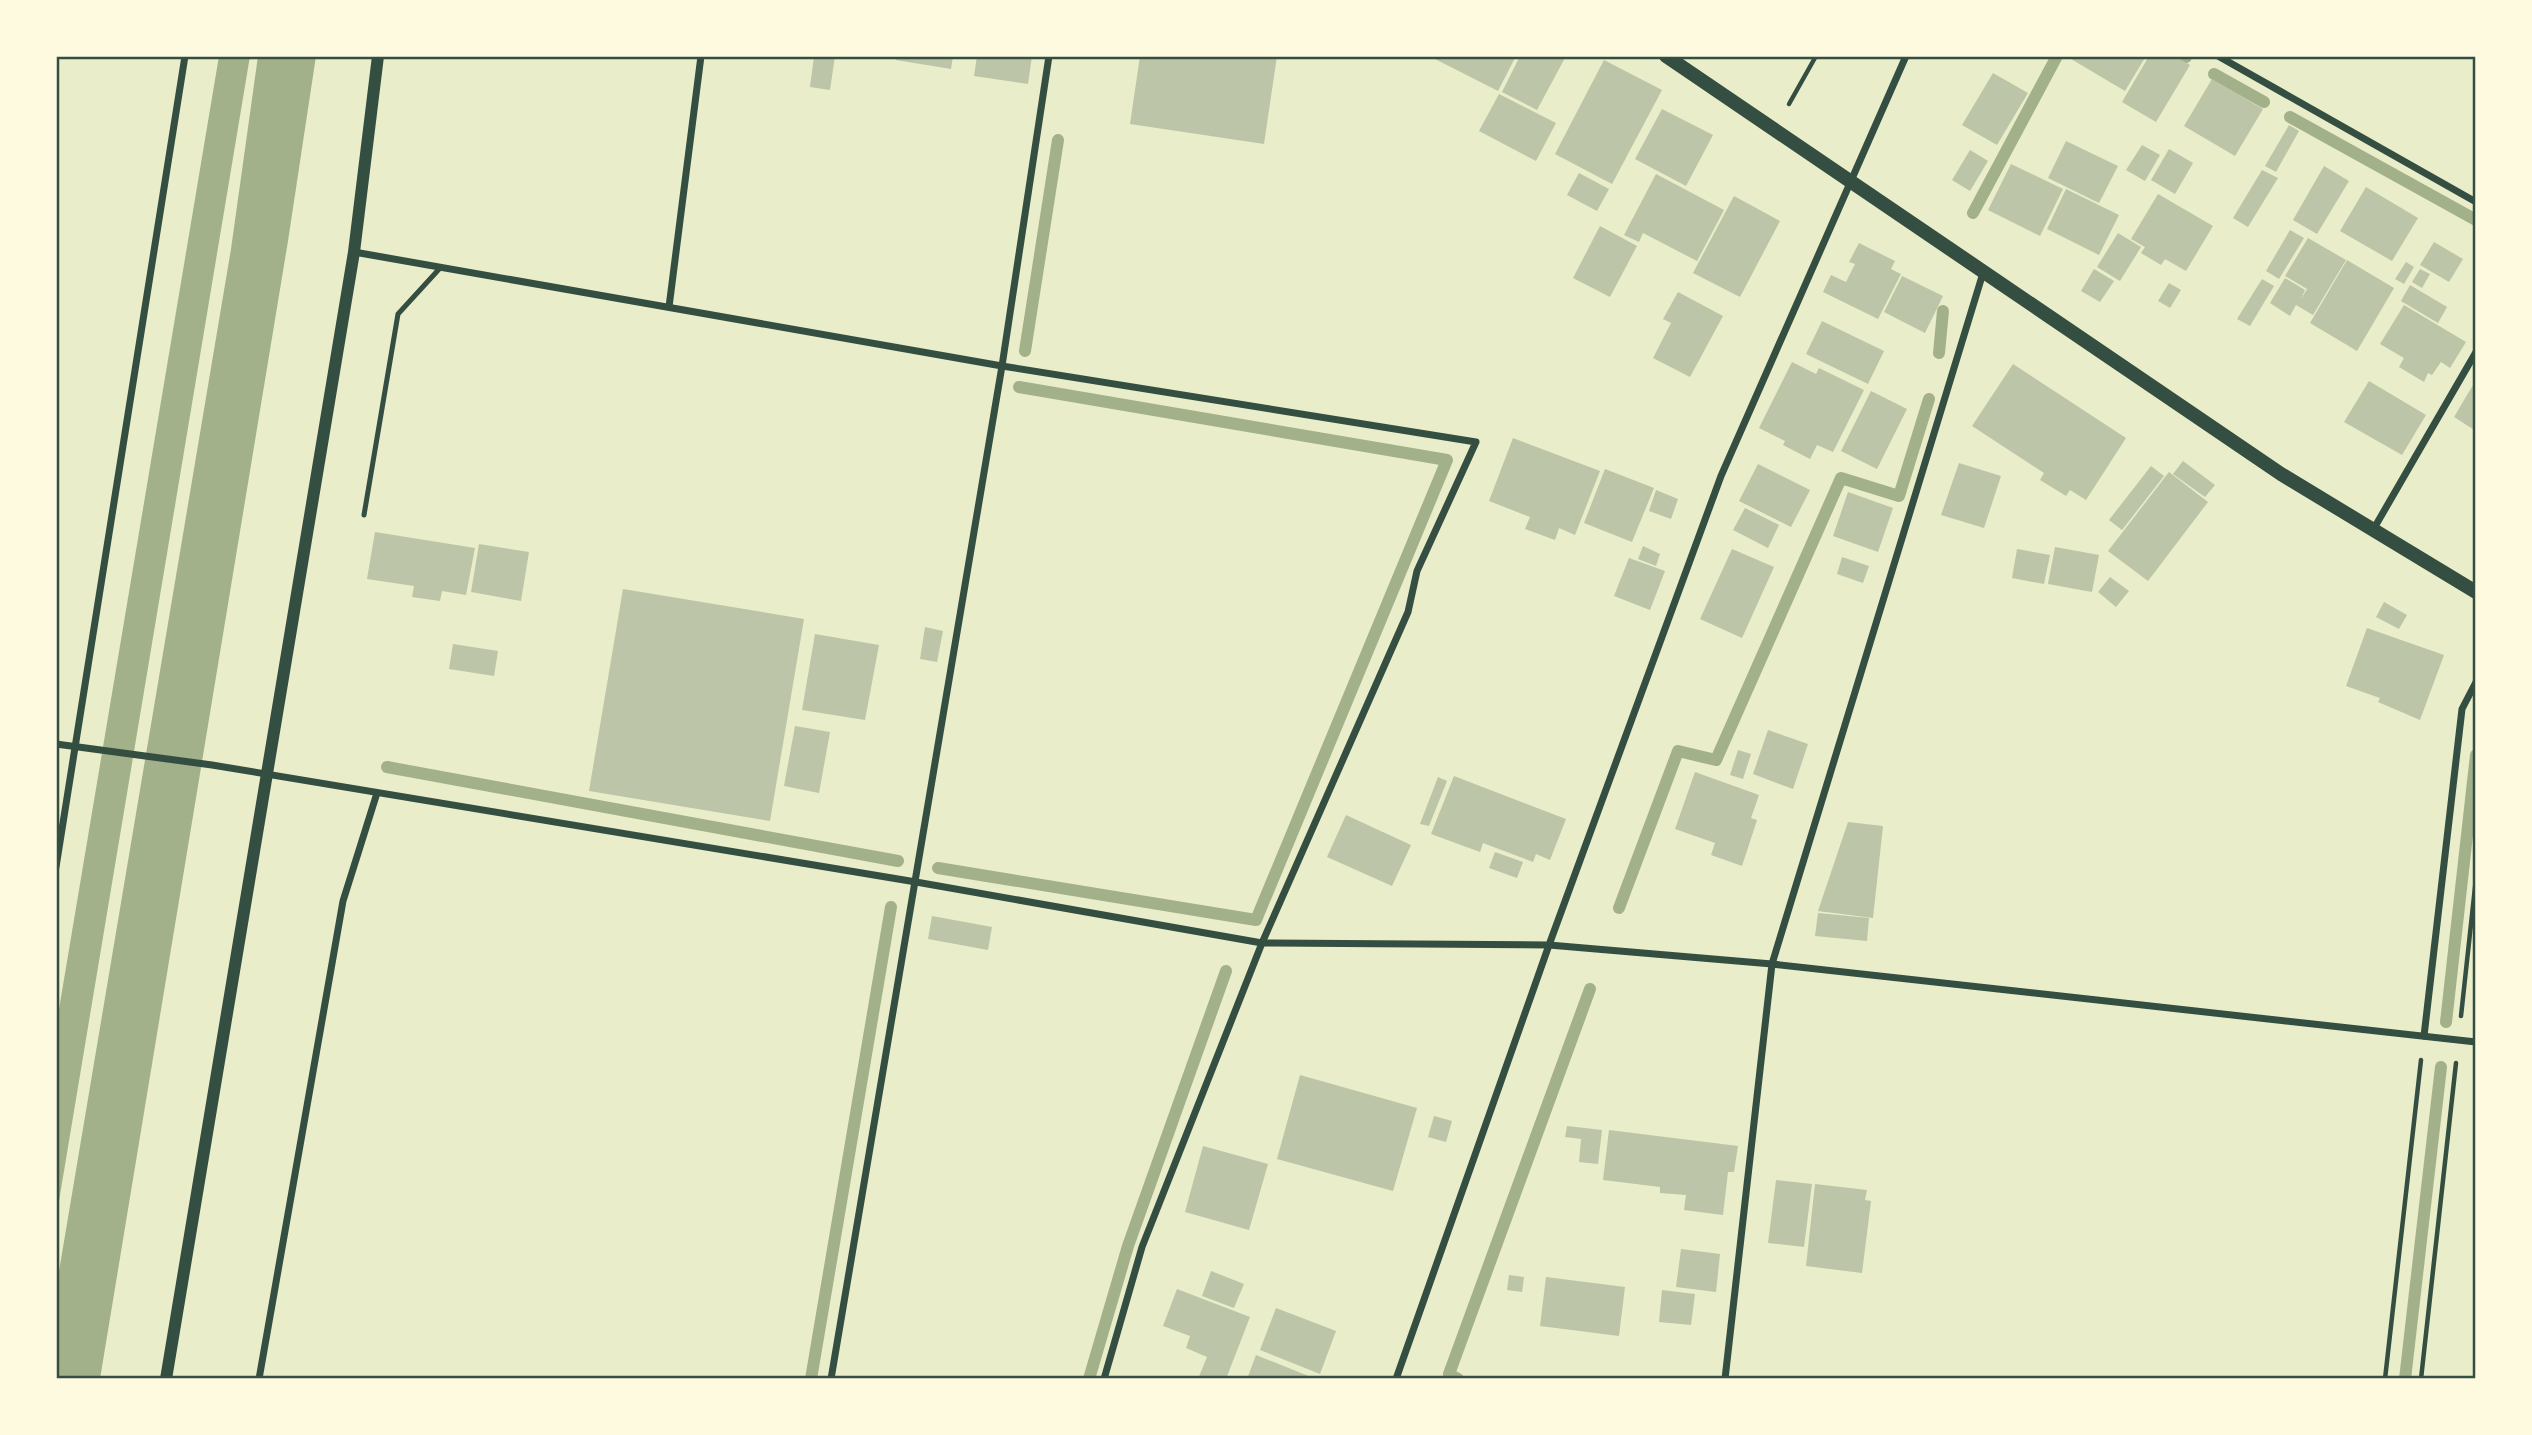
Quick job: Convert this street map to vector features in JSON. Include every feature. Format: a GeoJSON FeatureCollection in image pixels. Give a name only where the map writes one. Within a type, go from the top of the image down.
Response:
{"type":"FeatureCollection","features":[{"type":"Feature","properties":{"kind":"main road"},"geometry":{"type":"LineString","coordinates":[[1666,56],[1681,60],[1774,131],[2281,474],[2476,593]]}},
{"type":"Feature","properties":{"kind":"street"},"geometry":{"type":"LineString","coordinates":[[56,867],[185,56]]}},
{"type":"Feature","properties":{"kind":"street"},"geometry":{"type":"LineString","coordinates":[[166,1379],[354,252],[378,56]]}},
{"type":"Feature","properties":{"kind":"street"},"geometry":{"type":"LineString","coordinates":[[668,307],[701,56]]}},
{"type":"Feature","properties":{"kind":"street"},"geometry":{"type":"LineString","coordinates":[[831,1379],[1002,366],[1049,56]]}},
{"type":"Feature","properties":{"kind":"street"},"geometry":{"type":"LineString","coordinates":[[1396,1379],[1549,945],[1721,476],[1906,56]]}},
{"type":"Feature","properties":{"kind":"street"},"geometry":{"type":"LineString","coordinates":[[2224,57],[2476,202]]}},
{"type":"Feature","properties":{"kind":"street"},"geometry":{"type":"LineString","coordinates":[[354,252],[1002,366],[1476,442],[1417,571],[1408,612],[1262,943],[1142,1247],[1104,1379]]}},
{"type":"Feature","properties":{"kind":"street"},"geometry":{"type":"LineString","coordinates":[[1725,1379],[1772,964],[1983,273]]}},
{"type":"Feature","properties":{"kind":"street"},"geometry":{"type":"LineString","coordinates":[[2373,530],[2476,352]]}},
{"type":"Feature","properties":{"kind":"street"},"geometry":{"type":"LineString","coordinates":[[2424,1036],[2462,709],[2476,682]]}},
{"type":"Feature","properties":{"kind":"street"},"geometry":{"type":"LineString","coordinates":[[56,744],[212,765],[916,882],[1262,943],[1549,945],[1772,964],[2476,1042]]}},
{"type":"Feature","properties":{"kind":"street"},"geometry":{"type":"LineString","coordinates":[[259,1379],[343,901],[377,793]]}},
{"type":"Feature","properties":{"kind":"lane"},"geometry":{"type":"LineString","coordinates":[[364,515],[398,314],[441,267]]}},
{"type":"Feature","properties":{"kind":"path"},"geometry":{"type":"LineString","coordinates":[[1774,131],[1816,56]]}},
{"type":"Feature","properties":{"kind":"path"},"geometry":{"type":"LineString","coordinates":[[2421,1379],[2476,878]]}},
{"type":"Feature","properties":{"kind":"path"},"geometry":{"type":"LineString","coordinates":[[2385,1379],[2424,1036]]}},
{"type":"Feature","properties":{"kind":"shaded area"},"geometry":{"type":"Polygon","coordinates":[[[219,56],[250,56],[56,1219],[56,1027],[219,56]]]}},
{"type":"Feature","properties":{"kind":"shaded area"},"geometry":{"type":"Polygon","coordinates":[[[258,56],[316,56],[288,241],[100,1379],[56,1379],[56,1289],[231,249],[258,56]]]}},
{"type":"Feature","properties":{"kind":"building"},"geometry":{"type":"Polygon","coordinates":[[[814,56],[835,56],[830,90],[810,87],[814,56]]]}},
{"type":"Feature","properties":{"kind":"building"},"geometry":{"type":"Polygon","coordinates":[[[897,56],[953,56],[951,69],[896,60],[897,56]]]}},
{"type":"Feature","properties":{"kind":"building"},"geometry":{"type":"Polygon","coordinates":[[[977,56],[1032,56],[1028,84],[974,76],[977,56]]]}},
{"type":"Feature","properties":{"kind":"building"},"geometry":{"type":"Polygon","coordinates":[[[1140,56],[1277,56],[1264,144],[1130,124],[1140,56]]]}},
{"type":"Feature","properties":{"kind":"building"},"geometry":{"type":"Polygon","coordinates":[[[1436,56],[1516,56],[1498,91],[1435,59],[1436,56]]]}},
{"type":"Feature","properties":{"kind":"building"},"geometry":{"type":"Polygon","coordinates":[[[1520,56],[1566,56],[1537,110],[1502,92],[1520,56]]]}},
{"type":"Feature","properties":{"kind":"building"},"geometry":{"type":"Polygon","coordinates":[[[2066,56],[2146,56],[2125,91],[2066,56]]]}},
{"type":"Feature","properties":{"kind":"building"},"geometry":{"type":"Polygon","coordinates":[[[2149,56],[2175,56],[2190,65],[2156,122],[2122,102],[2149,56]]]}},
{"type":"Feature","properties":{"kind":"building"},"geometry":{"type":"Polygon","coordinates":[[[1604,60],[1662,90],[1612,184],[1555,154],[1604,60]]]}},
{"type":"Feature","properties":{"kind":"building"},"geometry":{"type":"Polygon","coordinates":[[[1993,73],[2028,93],[1997,145],[1962,125],[1993,73]]]}},
{"type":"Feature","properties":{"kind":"building"},"geometry":{"type":"Polygon","coordinates":[[[2212,79],[2263,109],[2235,156],[2184,126],[2212,79]]]}},
{"type":"Feature","properties":{"kind":"building"},"geometry":{"type":"Polygon","coordinates":[[[1499,94],[1556,123],[1536,161],[1479,131],[1499,94]]]}},
{"type":"Feature","properties":{"kind":"building"},"geometry":{"type":"Polygon","coordinates":[[[1662,109],[1713,135],[1686,186],[1635,159],[1662,109]]]}},
{"type":"Feature","properties":{"kind":"building"},"geometry":{"type":"Polygon","coordinates":[[[2289,125],[2299,131],[2276,172],[2265,166],[2289,125]]]}},
{"type":"Feature","properties":{"kind":"building"},"geometry":{"type":"Polygon","coordinates":[[[2066,141],[2118,166],[2099,203],[2048,178],[2066,141]]]}},
{"type":"Feature","properties":{"kind":"building"},"geometry":{"type":"Polygon","coordinates":[[[2142,145],[2160,155],[2145,181],[2126,170],[2142,145]]]}},
{"type":"Feature","properties":{"kind":"building"},"geometry":{"type":"Polygon","coordinates":[[[2169,149],[2193,163],[2175,194],[2151,180],[2169,149]]]}},
{"type":"Feature","properties":{"kind":"building"},"geometry":{"type":"Polygon","coordinates":[[[1970,150],[1988,161],[1970,191],[1952,180],[1970,150]]]}},
{"type":"Feature","properties":{"kind":"building"},"geometry":{"type":"Polygon","coordinates":[[[2011,164],[2063,189],[2040,236],[1988,210],[2011,164]]]}},
{"type":"Feature","properties":{"kind":"building"},"geometry":{"type":"Polygon","coordinates":[[[2324,166],[2349,181],[2317,234],[2293,220],[2324,166]]]}},
{"type":"Feature","properties":{"kind":"building"},"geometry":{"type":"Polygon","coordinates":[[[2262,170],[2278,178],[2248,227],[2233,218],[2262,170]]]}},
{"type":"Feature","properties":{"kind":"building"},"geometry":{"type":"Polygon","coordinates":[[[1579,173],[1609,189],[1597,211],[1567,195],[1579,173]]]}},
{"type":"Feature","properties":{"kind":"building"},"geometry":{"type":"Polygon","coordinates":[[[1656,174],[1724,210],[1697,261],[1643,233],[1639,242],[1624,235],[1656,174]]]}},
{"type":"Feature","properties":{"kind":"building"},"geometry":{"type":"Polygon","coordinates":[[[2366,187],[2418,218],[2392,261],[2340,231],[2366,187]]]}},
{"type":"Feature","properties":{"kind":"building"},"geometry":{"type":"Polygon","coordinates":[[[2066,189],[2119,215],[2099,255],[2047,229],[2066,189]]]}},
{"type":"Feature","properties":{"kind":"building"},"geometry":{"type":"Polygon","coordinates":[[[2158,194],[2213,226],[2186,271],[2165,259],[2161,265],[2141,253],[2145,247],[2131,239],[2158,194]]]}},
{"type":"Feature","properties":{"kind":"building"},"geometry":{"type":"Polygon","coordinates":[[[1734,196],[1780,221],[1740,297],[1693,273],[1734,196]]]}},
{"type":"Feature","properties":{"kind":"building"},"geometry":{"type":"Polygon","coordinates":[[[1600,226],[1637,246],[1610,297],[1573,278],[1600,226]]]}},
{"type":"Feature","properties":{"kind":"building"},"geometry":{"type":"Polygon","coordinates":[[[2290,230],[2304,238],[2279,279],[2266,271],[2290,230]]]}},
{"type":"Feature","properties":{"kind":"building"},"geometry":{"type":"Polygon","coordinates":[[[2118,233],[2141,247],[2120,281],[2097,267],[2118,233]]]}},
{"type":"Feature","properties":{"kind":"building"},"geometry":{"type":"Polygon","coordinates":[[[2308,238],[2346,260],[2313,315],[2296,305],[2290,316],[2270,303],[2285,278],[2305,290],[2301,299],[2307,289],[2285,276],[2308,238]]]}},
{"type":"Feature","properties":{"kind":"building"},"geometry":{"type":"Polygon","coordinates":[[[2434,242],[2463,259],[2449,282],[2420,265],[2434,242]]]}},
{"type":"Feature","properties":{"kind":"building"},"geometry":{"type":"Polygon","coordinates":[[[1859,243],[1895,261],[1891,269],[1901,274],[1878,319],[1823,292],[1831,275],[1846,282],[1855,264],[1849,262],[1859,243]]]}},
{"type":"Feature","properties":{"kind":"building"},"geometry":{"type":"Polygon","coordinates":[[[2347,260],[2394,288],[2357,351],[2310,323],[2347,260]]]}},
{"type":"Feature","properties":{"kind":"building"},"geometry":{"type":"Polygon","coordinates":[[[2406,262],[2414,267],[2404,284],[2395,279],[2406,262]]]}},
{"type":"Feature","properties":{"kind":"building"},"geometry":{"type":"Polygon","coordinates":[[[2094,269],[2114,281],[2100,302],[2081,291],[2094,269]]]}},
{"type":"Feature","properties":{"kind":"building"},"geometry":{"type":"Polygon","coordinates":[[[2420,269],[2430,274],[2422,288],[2412,282],[2420,269]]]}},
{"type":"Feature","properties":{"kind":"building"},"geometry":{"type":"Polygon","coordinates":[[[1902,276],[1943,296],[1925,333],[1884,312],[1902,276]]]}},
{"type":"Feature","properties":{"kind":"building"},"geometry":{"type":"Polygon","coordinates":[[[2262,279],[2274,286],[2250,326],[2237,319],[2262,279]]]}},
{"type":"Feature","properties":{"kind":"building"},"geometry":{"type":"Polygon","coordinates":[[[2169,283],[2181,290],[2170,308],[2158,301],[2169,283]]]}},
{"type":"Feature","properties":{"kind":"building"},"geometry":{"type":"Polygon","coordinates":[[[2410,285],[2447,307],[2438,323],[2401,301],[2410,285]]]}},
{"type":"Feature","properties":{"kind":"building"},"geometry":{"type":"Polygon","coordinates":[[[1678,292],[1723,316],[1690,377],[1653,358],[1671,323],[1663,319],[1678,292]]]}},
{"type":"Feature","properties":{"kind":"building"},"geometry":{"type":"Polygon","coordinates":[[[2404,305],[2466,342],[2450,368],[2441,362],[2432,375],[2428,373],[2424,382],[2399,367],[2404,358],[2380,344],[2404,305]]]}},
{"type":"Feature","properties":{"kind":"building"},"geometry":{"type":"Polygon","coordinates":[[[1822,321],[1884,351],[1868,384],[1806,354],[1822,321]]]}},
{"type":"Feature","properties":{"kind":"building"},"geometry":{"type":"Polygon","coordinates":[[[1792,362],[1816,374],[1819,368],[1864,390],[1833,452],[1817,445],[1810,459],[1783,445],[1785,441],[1759,428],[1792,362]]]}},
{"type":"Feature","properties":{"kind":"building"},"geometry":{"type":"Polygon","coordinates":[[[2013,364],[2126,438],[2086,500],[2070,490],[2066,496],[2040,480],[2044,473],[1972,426],[2013,364]]]}},
{"type":"Feature","properties":{"kind":"building"},"geometry":{"type":"Polygon","coordinates":[[[2476,380],[2476,431],[2454,417],[2476,380]]]}},
{"type":"Feature","properties":{"kind":"building"},"geometry":{"type":"Polygon","coordinates":[[[2369,381],[2426,415],[2402,455],[2344,422],[2369,381]]]}},
{"type":"Feature","properties":{"kind":"building"},"geometry":{"type":"Polygon","coordinates":[[[1871,391],[1907,409],[1877,469],[1841,451],[1871,391]]]}},
{"type":"Feature","properties":{"kind":"building"},"geometry":{"type":"Polygon","coordinates":[[[1513,438],[1600,471],[1575,535],[1559,528],[1555,540],[1525,529],[1530,517],[1489,501],[1513,438]]]}},
{"type":"Feature","properties":{"kind":"building"},"geometry":{"type":"Polygon","coordinates":[[[2183,461],[2215,485],[2205,497],[2173,474],[2183,461]]]}},
{"type":"Feature","properties":{"kind":"building"},"geometry":{"type":"Polygon","coordinates":[[[1959,463],[2001,476],[1984,528],[1941,515],[1959,463]]]}},
{"type":"Feature","properties":{"kind":"building"},"geometry":{"type":"Polygon","coordinates":[[[1758,464],[1810,490],[1791,527],[1739,501],[1758,464]]]}},
{"type":"Feature","properties":{"kind":"building"},"geometry":{"type":"Polygon","coordinates":[[[2151,466],[2164,476],[2122,530],[2109,520],[2151,466]]]}},
{"type":"Feature","properties":{"kind":"building"},"geometry":{"type":"Polygon","coordinates":[[[1605,469],[1654,488],[1632,542],[1584,523],[1605,469]]]}},
{"type":"Feature","properties":{"kind":"building"},"geometry":{"type":"Polygon","coordinates":[[[2169,472],[2208,502],[2148,581],[2108,551],[2169,472]]]}},
{"type":"Feature","properties":{"kind":"building"},"geometry":{"type":"Polygon","coordinates":[[[1656,490],[1678,499],[1671,519],[1649,511],[1656,490]]]}},
{"type":"Feature","properties":{"kind":"building"},"geometry":{"type":"Polygon","coordinates":[[[1848,492],[1893,508],[1878,552],[1833,536],[1848,492]]]}},
{"type":"Feature","properties":{"kind":"building"},"geometry":{"type":"Polygon","coordinates":[[[1745,508],[1779,525],[1768,548],[1733,530],[1745,508]]]}},
{"type":"Feature","properties":{"kind":"building"},"geometry":{"type":"Polygon","coordinates":[[[375,532],[475,548],[466,595],[442,591],[440,601],[412,597],[414,586],[367,579],[375,532]]]}},
{"type":"Feature","properties":{"kind":"building"},"geometry":{"type":"Polygon","coordinates":[[[479,544],[529,552],[521,601],[471,592],[479,544]]]}},
{"type":"Feature","properties":{"kind":"building"},"geometry":{"type":"Polygon","coordinates":[[[1643,546],[1660,554],[1656,566],[1638,559],[1643,546]]]}},
{"type":"Feature","properties":{"kind":"building"},"geometry":{"type":"Polygon","coordinates":[[[2055,547],[2099,555],[2092,592],[2048,584],[2055,547]]]}},
{"type":"Feature","properties":{"kind":"building"},"geometry":{"type":"Polygon","coordinates":[[[1732,549],[1774,567],[1742,638],[1700,619],[1732,549]]]}},
{"type":"Feature","properties":{"kind":"building"},"geometry":{"type":"Polygon","coordinates":[[[2017,549],[2050,555],[2044,584],[2012,578],[2017,549]]]}},
{"type":"Feature","properties":{"kind":"building"},"geometry":{"type":"Polygon","coordinates":[[[1842,557],[1869,566],[1863,583],[1837,574],[1842,557]]]}},
{"type":"Feature","properties":{"kind":"building"},"geometry":{"type":"Polygon","coordinates":[[[1629,558],[1665,571],[1650,610],[1614,596],[1629,558]]]}},
{"type":"Feature","properties":{"kind":"building"},"geometry":{"type":"Polygon","coordinates":[[[2110,577],[2129,591],[2116,607],[2098,592],[2110,577]]]}},
{"type":"Feature","properties":{"kind":"building"},"geometry":{"type":"Polygon","coordinates":[[[623,589],[804,619],[770,821],[589,791],[623,589]]]}},
{"type":"Feature","properties":{"kind":"building"},"geometry":{"type":"Polygon","coordinates":[[[2384,602],[2407,615],[2399,629],[2376,617],[2384,602]]]}},
{"type":"Feature","properties":{"kind":"building"},"geometry":{"type":"Polygon","coordinates":[[[925,627],[943,631],[937,662],[920,659],[925,627]]]}},
{"type":"Feature","properties":{"kind":"building"},"geometry":{"type":"Polygon","coordinates":[[[2367,628],[2444,655],[2420,720],[2378,702],[2380,698],[2346,686],[2367,628]]]}},
{"type":"Feature","properties":{"kind":"building"},"geometry":{"type":"Polygon","coordinates":[[[815,634],[879,645],[865,720],[802,710],[815,634]]]}},
{"type":"Feature","properties":{"kind":"building"},"geometry":{"type":"Polygon","coordinates":[[[453,644],[498,651],[494,676],[449,669],[453,644]]]}},
{"type":"Feature","properties":{"kind":"building"},"geometry":{"type":"Polygon","coordinates":[[[795,726],[830,732],[819,793],[784,786],[795,726]]]}},
{"type":"Feature","properties":{"kind":"building"},"geometry":{"type":"Polygon","coordinates":[[[1768,730],[1808,744],[1793,789],[1753,774],[1768,730]]]}},
{"type":"Feature","properties":{"kind":"building"},"geometry":{"type":"Polygon","coordinates":[[[1738,750],[1751,754],[1743,779],[1730,775],[1738,750]]]}},
{"type":"Feature","properties":{"kind":"building"},"geometry":{"type":"Polygon","coordinates":[[[1695,772],[1759,795],[1751,818],[1757,820],[1742,866],[1711,855],[1715,843],[1675,829],[1695,772]]]}},
{"type":"Feature","properties":{"kind":"building"},"geometry":{"type":"Polygon","coordinates":[[[1454,776],[1566,819],[1550,860],[1536,854],[1533,862],[1483,843],[1480,852],[1431,834],[1454,776]]]}},
{"type":"Feature","properties":{"kind":"building"},"geometry":{"type":"Polygon","coordinates":[[[1438,777],[1447,781],[1429,826],[1420,824],[1438,777]]]}},
{"type":"Feature","properties":{"kind":"building"},"geometry":{"type":"Polygon","coordinates":[[[1346,815],[1411,845],[1392,886],[1327,857],[1346,815]]]}},
{"type":"Feature","properties":{"kind":"building"},"geometry":{"type":"Polygon","coordinates":[[[1848,822],[1883,826],[1873,918],[1818,911],[1848,822]]]}},
{"type":"Feature","properties":{"kind":"building"},"geometry":{"type":"Polygon","coordinates":[[[1495,852],[1523,862],[1517,878],[1489,868],[1495,852]]]}},
{"type":"Feature","properties":{"kind":"building"},"geometry":{"type":"Polygon","coordinates":[[[1818,913],[1869,918],[1867,941],[1815,936],[1818,913]]]}},
{"type":"Feature","properties":{"kind":"building"},"geometry":{"type":"Polygon","coordinates":[[[932,916],[992,927],[988,950],[928,939],[932,916]]]}},
{"type":"Feature","properties":{"kind":"building"},"geometry":{"type":"Polygon","coordinates":[[[1300,1075],[1417,1108],[1393,1191],[1277,1159],[1300,1075]]]}},
{"type":"Feature","properties":{"kind":"building"},"geometry":{"type":"Polygon","coordinates":[[[1434,1116],[1452,1121],[1446,1142],[1428,1137],[1434,1116]]]}},
{"type":"Feature","properties":{"kind":"building"},"geometry":{"type":"Polygon","coordinates":[[[1567,1126],[1602,1130],[1598,1164],[1579,1162],[1581,1139],[1565,1137],[1567,1126]]]}},
{"type":"Feature","properties":{"kind":"building"},"geometry":{"type":"Polygon","coordinates":[[[1609,1130],[1738,1146],[1734,1172],[1728,1172],[1723,1215],[1684,1210],[1686,1195],[1660,1193],[1660,1187],[1603,1180],[1609,1130]]]}},
{"type":"Feature","properties":{"kind":"building"},"geometry":{"type":"Polygon","coordinates":[[[1203,1146],[1268,1164],[1249,1230],[1185,1212],[1203,1146]]]}},
{"type":"Feature","properties":{"kind":"building"},"geometry":{"type":"Polygon","coordinates":[[[1776,1180],[1812,1184],[1804,1247],[1768,1243],[1776,1180]]]}},
{"type":"Feature","properties":{"kind":"building"},"geometry":{"type":"Polygon","coordinates":[[[1815,1184],[1867,1190],[1865,1200],[1871,1201],[1862,1273],[1806,1266],[1815,1184]]]}},
{"type":"Feature","properties":{"kind":"building"},"geometry":{"type":"Polygon","coordinates":[[[1681,1249],[1720,1254],[1716,1292],[1676,1287],[1681,1249]]]}},
{"type":"Feature","properties":{"kind":"building"},"geometry":{"type":"Polygon","coordinates":[[[1211,1271],[1244,1284],[1234,1308],[1202,1296],[1211,1271]]]}},
{"type":"Feature","properties":{"kind":"building"},"geometry":{"type":"Polygon","coordinates":[[[1509,1275],[1524,1277],[1522,1292],[1507,1290],[1509,1275]]]}},
{"type":"Feature","properties":{"kind":"building"},"geometry":{"type":"Polygon","coordinates":[[[1546,1277],[1625,1287],[1619,1336],[1540,1326],[1546,1277]]]}},
{"type":"Feature","properties":{"kind":"building"},"geometry":{"type":"Polygon","coordinates":[[[1177,1289],[1250,1317],[1226,1379],[1198,1379],[1207,1357],[1186,1348],[1190,1336],[1163,1326],[1177,1289]]]}},
{"type":"Feature","properties":{"kind":"building"},"geometry":{"type":"Polygon","coordinates":[[[1662,1290],[1695,1294],[1691,1325],[1659,1322],[1662,1290]]]}},
{"type":"Feature","properties":{"kind":"building"},"geometry":{"type":"Polygon","coordinates":[[[1276,1308],[1336,1331],[1320,1374],[1260,1350],[1276,1308]]]}},
{"type":"Feature","properties":{"kind":"building"},"geometry":{"type":"Polygon","coordinates":[[[1256,1355],[1316,1379],[1247,1379],[1256,1355]]]}},
{"type":"Feature","properties":{"kind":"waterway"},"geometry":{"type":"LineString","coordinates":[[1973,213],[2057,56]]}},
{"type":"Feature","properties":{"kind":"waterway"},"geometry":{"type":"LineString","coordinates":[[2214,74],[2264,102]]}},
{"type":"Feature","properties":{"kind":"waterway"},"geometry":{"type":"LineString","coordinates":[[2290,117],[2476,220]]}},
{"type":"Feature","properties":{"kind":"waterway"},"geometry":{"type":"LineString","coordinates":[[1025,351],[1058,140]]}},
{"type":"Feature","properties":{"kind":"waterway"},"geometry":{"type":"LineString","coordinates":[[1939,353],[1943,311]]}},
{"type":"Feature","properties":{"kind":"waterway"},"geometry":{"type":"LineString","coordinates":[[938,868],[1256,920],[1447,460],[1019,387]]}},
{"type":"Feature","properties":{"kind":"waterway"},"geometry":{"type":"LineString","coordinates":[[1619,908],[1678,751],[1716,760],[1841,478],[1899,496],[1929,399]]}},
{"type":"Feature","properties":{"kind":"waterway"},"geometry":{"type":"LineString","coordinates":[[2446,1022],[2476,755]]}},
{"type":"Feature","properties":{"kind":"waterway"},"geometry":{"type":"LineString","coordinates":[[387,767],[898,861]]}},
{"type":"Feature","properties":{"kind":"waterway"},"geometry":{"type":"LineString","coordinates":[[811,1379],[891,907]]}},
{"type":"Feature","properties":{"kind":"waterway"},"geometry":{"type":"LineString","coordinates":[[1089,1379],[1128,1246],[1226,971]]}},
{"type":"Feature","properties":{"kind":"waterway"},"geometry":{"type":"LineString","coordinates":[[1458,1379],[1449,1374],[1590,989]]}},
{"type":"Feature","properties":{"kind":"waterway"},"geometry":{"type":"LineString","coordinates":[[2405,1379],[2441,1067]]}}]}
